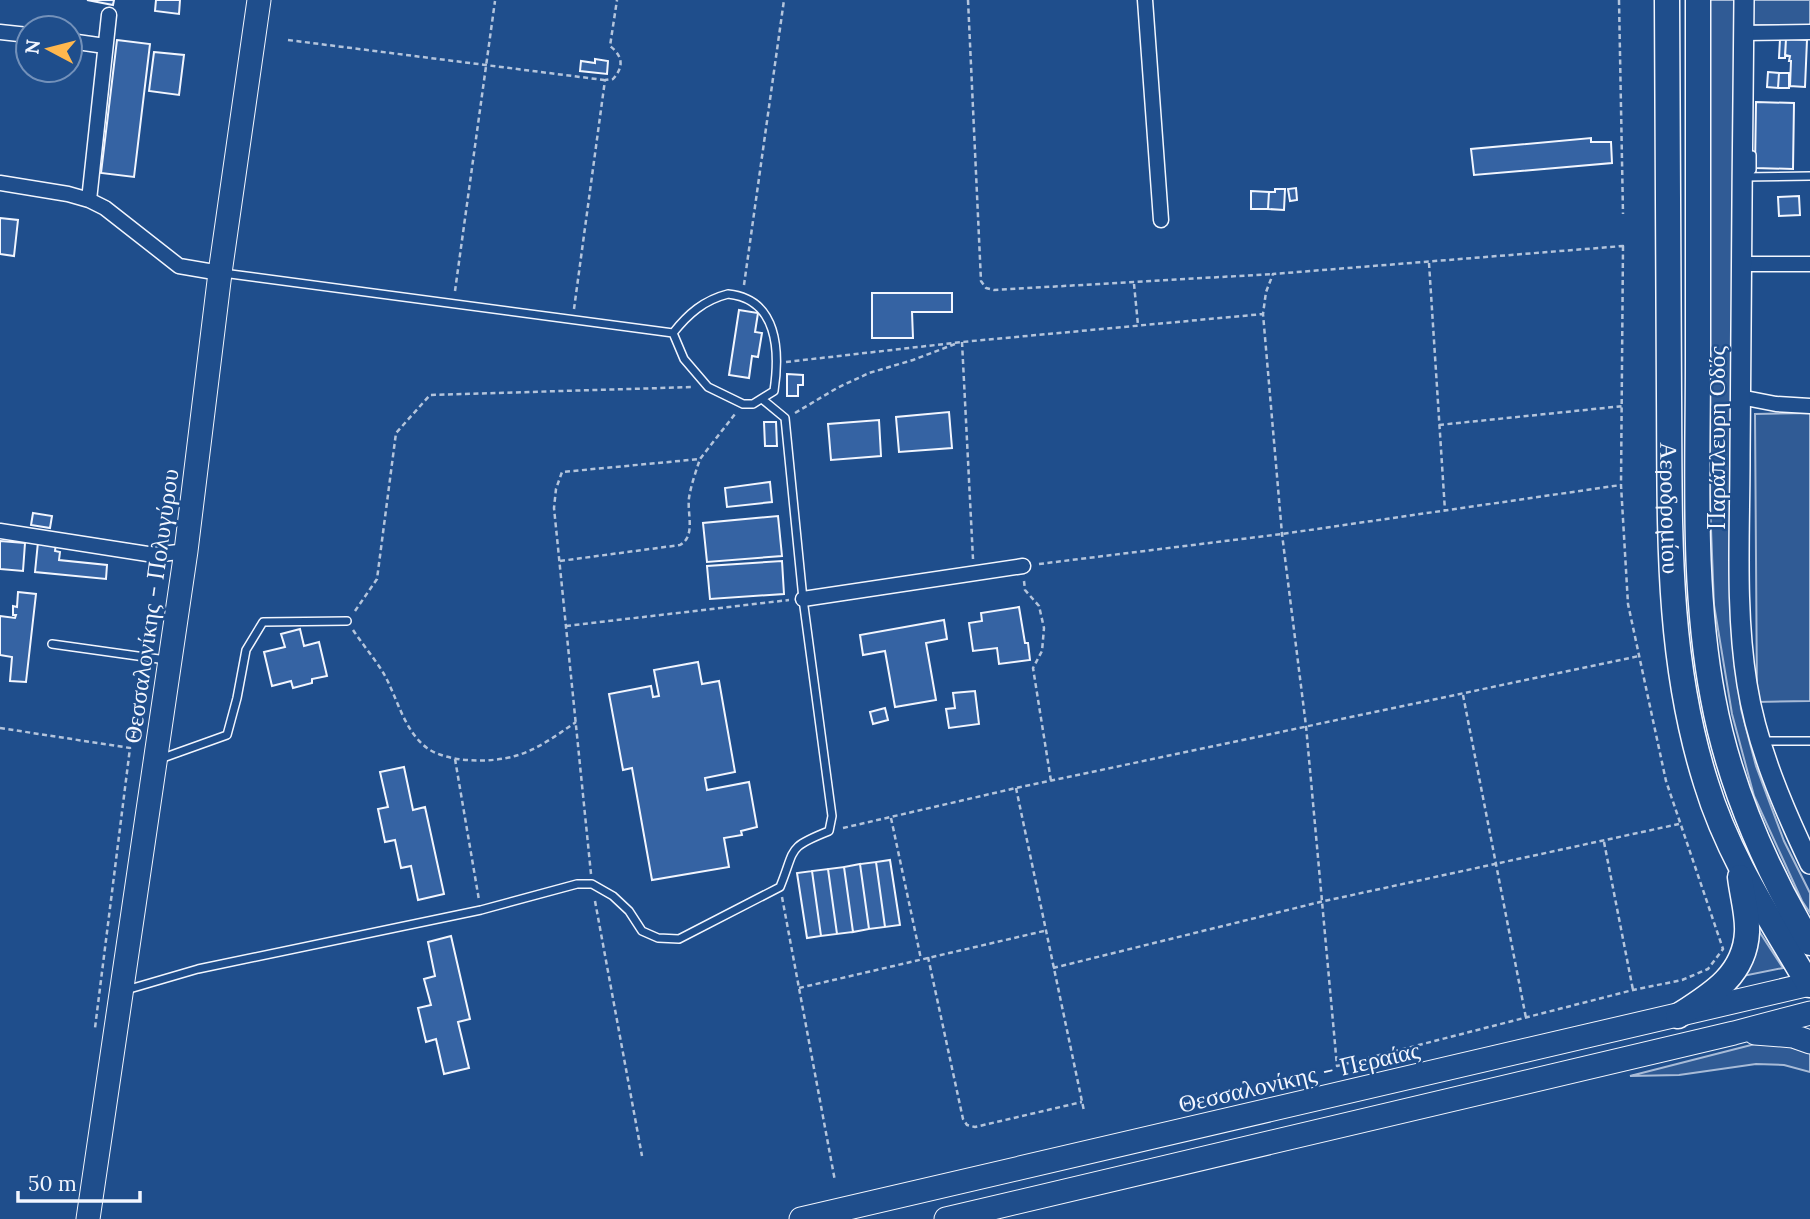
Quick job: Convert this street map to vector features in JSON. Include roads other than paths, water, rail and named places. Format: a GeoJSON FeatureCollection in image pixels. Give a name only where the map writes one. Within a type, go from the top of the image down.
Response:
{"type":"FeatureCollection","features":[{"type":"Feature","properties":{"kind":"highway","name":"Αεροδρομίου"},"geometry":{"type":"LineString","coordinates":[[1667,0],[1670,542],[1672,608],[1681,681],[1694,743],[1711,798],[1738,863],[1810,985]]}},
{"type":"Feature","properties":{"kind":"highway","name":"Αεροδρομίου"},"geometry":{"type":"LineString","coordinates":[[1698,0],[1698,502],[1702,620],[1722,738],[1746,815],[1810,943]]}},
{"type":"Feature","properties":{"kind":"highway"},"geometry":{"type":"LineString","coordinates":[[1678,1016],[1723,986],[1741,959],[1747,930],[1738,863]]}},
{"type":"Feature","properties":{"kind":"main road","name":"Θεσσαλονίκης - Πολυγύρου"},"geometry":{"type":"LineString","coordinates":[[88,1219],[186,551],[220,273],[259,0]]}},
{"type":"Feature","properties":{"kind":"main road","name":"Θεσσαλονίκης - Περαίας"},"geometry":{"type":"LineString","coordinates":[[800,1219],[1810,985]]}},
{"type":"Feature","properties":{"kind":"main road"},"geometry":{"type":"LineString","coordinates":[[946,1219],[1810,1013]]}},
{"type":"Feature","properties":{"kind":"main road"},"geometry":{"type":"LineString","coordinates":[[1734,1033],[1793,1036],[1810,1042]]}},
{"type":"Feature","properties":{"kind":"street"},"geometry":{"type":"LineString","coordinates":[[1145,0],[1161,220]]}},
{"type":"Feature","properties":{"kind":"street","name":"Παράπλευρη Οδός"},"geometry":{"type":"LineString","coordinates":[[1744,0],[1740,397],[1742,630],[1747,683],[1760,741],[1810,864]]}},
{"type":"Feature","properties":{"kind":"street"},"geometry":{"type":"LineString","coordinates":[[89,201],[109,15]]}},
{"type":"Feature","properties":{"kind":"street"},"geometry":{"type":"LineString","coordinates":[[1744,33],[1810,32]]}},
{"type":"Feature","properties":{"kind":"street"},"geometry":{"type":"LineString","coordinates":[[84,43],[105,46]]}},
{"type":"Feature","properties":{"kind":"street"},"geometry":{"type":"LineString","coordinates":[[0,183],[68,194],[89,201],[105,208],[179,266],[220,273]]}},
{"type":"Feature","properties":{"kind":"street"},"geometry":{"type":"LineString","coordinates":[[1743,264],[1810,264]]}},
{"type":"Feature","properties":{"kind":"street"},"geometry":{"type":"LineString","coordinates":[[1740,397],[1776,404],[1810,406]]}},
{"type":"Feature","properties":{"kind":"street"},"geometry":{"type":"LineString","coordinates":[[0,531],[153,555],[186,551]]}},
{"type":"Feature","properties":{"kind":"street"},"geometry":{"type":"LineString","coordinates":[[803,599],[1023,566]]}},
{"type":"Feature","properties":{"kind":"lane"},"geometry":{"type":"LineString","coordinates":[[1743,177],[1810,176]]}},
{"type":"Feature","properties":{"kind":"lane"},"geometry":{"type":"LineString","coordinates":[[220,273],[673,333]]}},
{"type":"Feature","properties":{"kind":"lane"},"geometry":{"type":"LineString","coordinates":[[728,294],[743,295],[756,303],[771,327],[777,363],[774,391],[753,404],[743,404],[708,387],[684,359],[673,333],[694,310],[716,297],[728,294]]}},
{"type":"Feature","properties":{"kind":"lane"},"geometry":{"type":"LineString","coordinates":[[122,991],[198,969],[481,910],[576,884],[592,884],[613,896],[629,911],[642,931],[658,938],[679,939],[780,887],[790,855],[804,841],[829,831],[832,816],[803,599],[785,418],[762,399]]}},
{"type":"Feature","properties":{"kind":"lane"},"geometry":{"type":"LineString","coordinates":[[156,761],[227,735],[246,650],[263,622],[347,621]]}},
{"type":"Feature","properties":{"kind":"lane"},"geometry":{"type":"LineString","coordinates":[[52,644],[170,660]]}},
{"type":"Feature","properties":{"kind":"lane"},"geometry":{"type":"LineString","coordinates":[[1760,741],[1810,741]]}}]}
